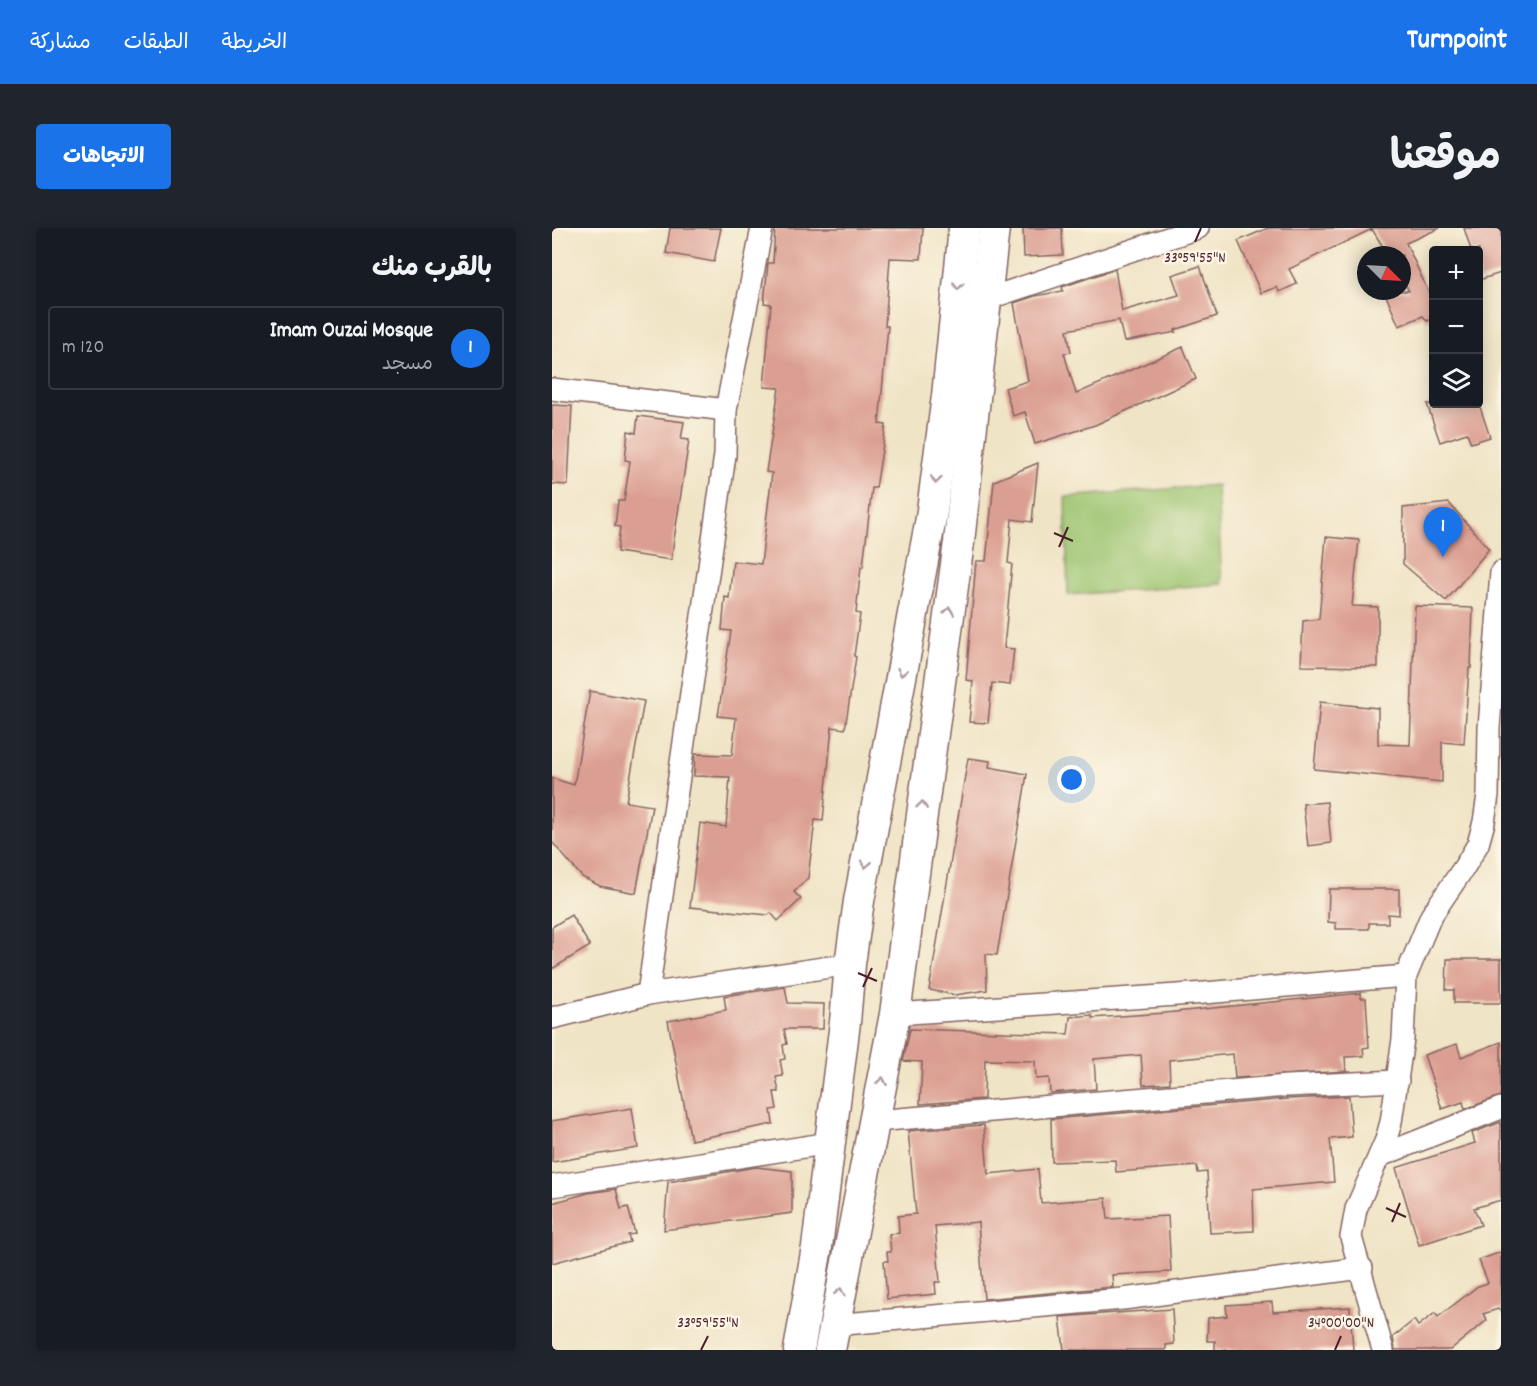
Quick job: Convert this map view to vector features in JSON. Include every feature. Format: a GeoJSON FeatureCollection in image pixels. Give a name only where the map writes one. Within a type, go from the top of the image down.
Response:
{"type":"FeatureCollection","features":[{"type":"Feature","properties":{"kind":"main road"},"geometry":{"type":"LineString","coordinates":[[800,1350],[817,1247],[859,901],[931,518],[947,396],[964,228]]}},
{"type":"Feature","properties":{"kind":"main road"},"geometry":{"type":"LineString","coordinates":[[832,1338],[893,1023],[959,542],[994,228]]}},
{"type":"Feature","properties":{"kind":"main road"},"geometry":{"type":"LineString","coordinates":[[859,901],[882,899],[909,907]]}},
{"type":"Feature","properties":{"kind":"main road"},"geometry":{"type":"LineString","coordinates":[[845,1022],[856,1028],[879,1034],[893,1023]]}},
{"type":"Feature","properties":{"kind":"street"},"geometry":{"type":"LineString","coordinates":[[648,994],[725,455],[726,410],[762,228]]}},
{"type":"Feature","properties":{"kind":"street"},"geometry":{"type":"LineString","coordinates":[[987,299],[1198,228]]}},
{"type":"Feature","properties":{"kind":"street"},"geometry":{"type":"LineString","coordinates":[[552,389],[726,410]]}},
{"type":"Feature","properties":{"kind":"street"},"geometry":{"type":"LineString","coordinates":[[1383,1350],[1352,1237],[1353,1226],[1356,1209],[1380,1156],[1391,1122],[1403,1039],[1406,976],[1431,916],[1478,844],[1484,822],[1488,795],[1489,728],[1501,572]]}},
{"type":"Feature","properties":{"kind":"street"},"geometry":{"type":"LineString","coordinates":[[552,1018],[648,994],[850,964]]}},
{"type":"Feature","properties":{"kind":"street"},"geometry":{"type":"LineString","coordinates":[[893,1023],[1406,976]]}},
{"type":"Feature","properties":{"kind":"street"},"geometry":{"type":"LineString","coordinates":[[875,1121],[1287,1086],[1398,1081]]}},
{"type":"Feature","properties":{"kind":"street"},"geometry":{"type":"LineString","coordinates":[[1380,1156],[1501,1108]]}},
{"type":"Feature","properties":{"kind":"street"},"geometry":{"type":"LineString","coordinates":[[552,1186],[830,1143]]}},
{"type":"Feature","properties":{"kind":"street"},"geometry":{"type":"LineString","coordinates":[[832,1338],[1362,1268]]}},
{"type":"Feature","properties":{"kind":"green space"},"geometry":{"type":"Polygon","coordinates":[[[1217,485],[1222,584],[1068,595],[1065,497],[1217,485]]]}},
{"type":"Feature","properties":{"kind":"building"},"geometry":{"type":"Polygon","coordinates":[[[670,228],[721,228],[714,262],[666,253],[670,228]]]}},
{"type":"Feature","properties":{"kind":"building"},"geometry":{"type":"Polygon","coordinates":[[[775,228],[923,228],[921,259],[890,258],[885,326],[888,326],[879,424],[886,425],[876,488],[872,488],[863,567],[861,567],[856,613],[860,614],[854,656],[856,657],[845,729],[832,727],[823,821],[815,820],[808,878],[794,892],[801,899],[778,921],[771,913],[768,915],[690,907],[700,823],[726,827],[730,777],[694,776],[695,754],[732,755],[736,718],[718,716],[731,631],[722,630],[725,597],[729,598],[733,561],[761,564],[772,473],[766,472],[779,388],[764,387],[771,304],[764,303],[768,263],[773,263],[775,228]]]}},
{"type":"Feature","properties":{"kind":"building"},"geometry":{"type":"Polygon","coordinates":[[[1023,228],[1062,228],[1063,255],[1024,257],[1023,228]]]}},
{"type":"Feature","properties":{"kind":"building"},"geometry":{"type":"Polygon","coordinates":[[[1268,228],[1440,228],[1406,243],[1407,246],[1382,246],[1372,229],[1289,269],[1297,284],[1279,292],[1277,287],[1261,293],[1238,241],[1268,228]]]}},
{"type":"Feature","properties":{"kind":"building"},"geometry":{"type":"Polygon","coordinates":[[[1464,228],[1501,228],[1501,273],[1483,279],[1483,246],[1470,246],[1464,228]]]}},
{"type":"Feature","properties":{"kind":"building"},"geometry":{"type":"Polygon","coordinates":[[[1411,254],[1429,293],[1429,320],[1427,321],[1423,316],[1399,326],[1388,300],[1411,300],[1411,254]]]}},
{"type":"Feature","properties":{"kind":"building"},"geometry":{"type":"Polygon","coordinates":[[[1200,266],[1217,316],[1175,330],[1176,332],[1124,342],[1119,320],[1067,330],[1071,352],[1064,353],[1076,394],[1183,347],[1196,379],[1095,425],[1035,444],[1025,412],[1013,416],[1005,388],[1028,381],[1014,303],[1035,296],[1063,291],[1062,287],[1115,269],[1122,311],[1179,295],[1172,275],[1200,266]]]}},
{"type":"Feature","properties":{"kind":"building"},"geometry":{"type":"Polygon","coordinates":[[[1427,404],[1429,408],[1480,408],[1490,437],[1471,443],[1467,433],[1440,442],[1427,404]]]}},
{"type":"Feature","properties":{"kind":"building"},"geometry":{"type":"Polygon","coordinates":[[[552,405],[572,406],[568,485],[552,484],[552,405]]]}},
{"type":"Feature","properties":{"kind":"building"},"geometry":{"type":"Polygon","coordinates":[[[638,416],[684,422],[681,439],[689,440],[671,560],[617,552],[620,527],[615,526],[618,501],[624,501],[630,461],[625,460],[628,431],[636,433],[638,416]]]}},
{"type":"Feature","properties":{"kind":"building"},"geometry":{"type":"Polygon","coordinates":[[[1038,463],[1032,522],[1012,519],[1008,563],[1012,564],[1004,648],[1014,649],[1010,685],[992,683],[988,723],[969,722],[973,681],[966,680],[976,561],[986,561],[994,481],[1038,463]]]}},
{"type":"Feature","properties":{"kind":"building"},"geometry":{"type":"Polygon","coordinates":[[[1449,503],[1489,549],[1446,601],[1403,564],[1403,508],[1449,503]]]}},
{"type":"Feature","properties":{"kind":"building"},"geometry":{"type":"Polygon","coordinates":[[[1326,537],[1359,540],[1352,606],[1378,607],[1378,667],[1301,666],[1303,621],[1319,619],[1326,537]]]}},
{"type":"Feature","properties":{"kind":"building"},"geometry":{"type":"Polygon","coordinates":[[[1415,606],[1473,608],[1471,668],[1469,668],[1464,744],[1442,742],[1442,782],[1314,769],[1320,702],[1378,708],[1378,744],[1410,745],[1415,606]]]}},
{"type":"Feature","properties":{"kind":"building"},"geometry":{"type":"Polygon","coordinates":[[[590,691],[644,701],[626,802],[652,806],[636,893],[600,886],[582,877],[552,842],[552,778],[574,785],[590,691]]]}},
{"type":"Feature","properties":{"kind":"building"},"geometry":{"type":"Polygon","coordinates":[[[968,758],[990,761],[989,767],[1027,774],[997,955],[986,954],[987,990],[955,995],[929,990],[968,758]]]}},
{"type":"Feature","properties":{"kind":"building"},"geometry":{"type":"Polygon","coordinates":[[[1327,802],[1331,843],[1308,846],[1303,804],[1327,802]]]}},
{"type":"Feature","properties":{"kind":"building"},"geometry":{"type":"Polygon","coordinates":[[[1329,889],[1399,889],[1399,915],[1388,914],[1388,923],[1369,923],[1369,929],[1336,929],[1336,923],[1328,922],[1329,889]]]}},
{"type":"Feature","properties":{"kind":"building"},"geometry":{"type":"Polygon","coordinates":[[[571,915],[590,946],[552,969],[552,927],[571,915]]]}},
{"type":"Feature","properties":{"kind":"building"},"geometry":{"type":"Polygon","coordinates":[[[1447,959],[1501,959],[1501,1003],[1454,1003],[1454,990],[1446,990],[1447,959]]]}},
{"type":"Feature","properties":{"kind":"building"},"geometry":{"type":"Polygon","coordinates":[[[785,987],[788,1003],[824,1004],[823,1029],[784,1029],[787,1044],[783,1045],[785,1059],[780,1060],[783,1076],[776,1077],[779,1092],[774,1092],[777,1109],[771,1110],[773,1124],[691,1140],[668,1021],[726,1010],[724,996],[785,987]]]}},
{"type":"Feature","properties":{"kind":"building"},"geometry":{"type":"Polygon","coordinates":[[[1361,993],[1361,998],[1366,998],[1369,1047],[1363,1048],[1364,1056],[1345,1057],[1346,1071],[1235,1078],[1233,1054],[1169,1060],[1170,1083],[1143,1085],[1141,1055],[1094,1059],[1096,1089],[1050,1093],[1049,1078],[1036,1079],[1035,1061],[985,1060],[984,1099],[920,1104],[922,1062],[903,1061],[910,1029],[1068,1034],[1070,1017],[1092,1015],[1092,1018],[1165,1013],[1361,993]]]}},
{"type":"Feature","properties":{"kind":"building"},"geometry":{"type":"Polygon","coordinates":[[[1501,1042],[1501,1096],[1465,1109],[1463,1102],[1442,1109],[1424,1055],[1457,1044],[1461,1057],[1501,1042]]]}},
{"type":"Feature","properties":{"kind":"building"},"geometry":{"type":"Polygon","coordinates":[[[1349,1096],[1352,1137],[1330,1139],[1334,1182],[1253,1189],[1254,1231],[1210,1233],[1207,1172],[1198,1173],[1197,1166],[1116,1172],[1115,1160],[1052,1162],[1051,1119],[1349,1096]]]}},
{"type":"Feature","properties":{"kind":"building"},"geometry":{"type":"Polygon","coordinates":[[[632,1108],[638,1148],[552,1162],[552,1121],[632,1108]]]}},
{"type":"Feature","properties":{"kind":"building"},"geometry":{"type":"Polygon","coordinates":[[[1501,1122],[1501,1200],[1474,1208],[1481,1225],[1419,1245],[1396,1168],[1475,1143],[1472,1133],[1501,1122]]]}},
{"type":"Feature","properties":{"kind":"building"},"geometry":{"type":"Polygon","coordinates":[[[984,1125],[988,1174],[1038,1169],[1041,1203],[1106,1198],[1108,1219],[1168,1216],[1171,1272],[1112,1275],[1113,1287],[984,1299],[978,1222],[935,1226],[940,1282],[935,1282],[936,1294],[887,1299],[884,1261],[888,1261],[887,1252],[891,1252],[889,1234],[899,1233],[898,1216],[916,1214],[908,1131],[984,1125]]]}},
{"type":"Feature","properties":{"kind":"building"},"geometry":{"type":"Polygon","coordinates":[[[756,1167],[792,1171],[792,1213],[664,1230],[668,1182],[756,1167]]]}},
{"type":"Feature","properties":{"kind":"building"},"geometry":{"type":"Polygon","coordinates":[[[616,1189],[621,1209],[628,1207],[635,1234],[628,1235],[630,1242],[552,1263],[552,1203],[588,1193],[616,1189]]]}},
{"type":"Feature","properties":{"kind":"building"},"geometry":{"type":"Polygon","coordinates":[[[1501,1252],[1501,1312],[1498,1309],[1483,1314],[1487,1320],[1450,1350],[1395,1350],[1393,1337],[1414,1320],[1418,1326],[1435,1313],[1438,1317],[1478,1286],[1488,1283],[1479,1260],[1501,1252]]]}},
{"type":"Feature","properties":{"kind":"building"},"geometry":{"type":"Polygon","coordinates":[[[1272,1302],[1273,1312],[1350,1307],[1353,1350],[1215,1350],[1215,1341],[1207,1341],[1208,1318],[1227,1316],[1226,1305],[1272,1302]]]}},
{"type":"Feature","properties":{"kind":"building"},"geometry":{"type":"Polygon","coordinates":[[[1172,1309],[1174,1344],[1166,1345],[1166,1350],[1064,1350],[1060,1317],[1172,1309]]]}},
{"type":"Feature","properties":{"kind":"place","name":"Imam Ouzai Mosque"},"geometry":{"type":"Point","coordinates":[1443,557]}}]}
